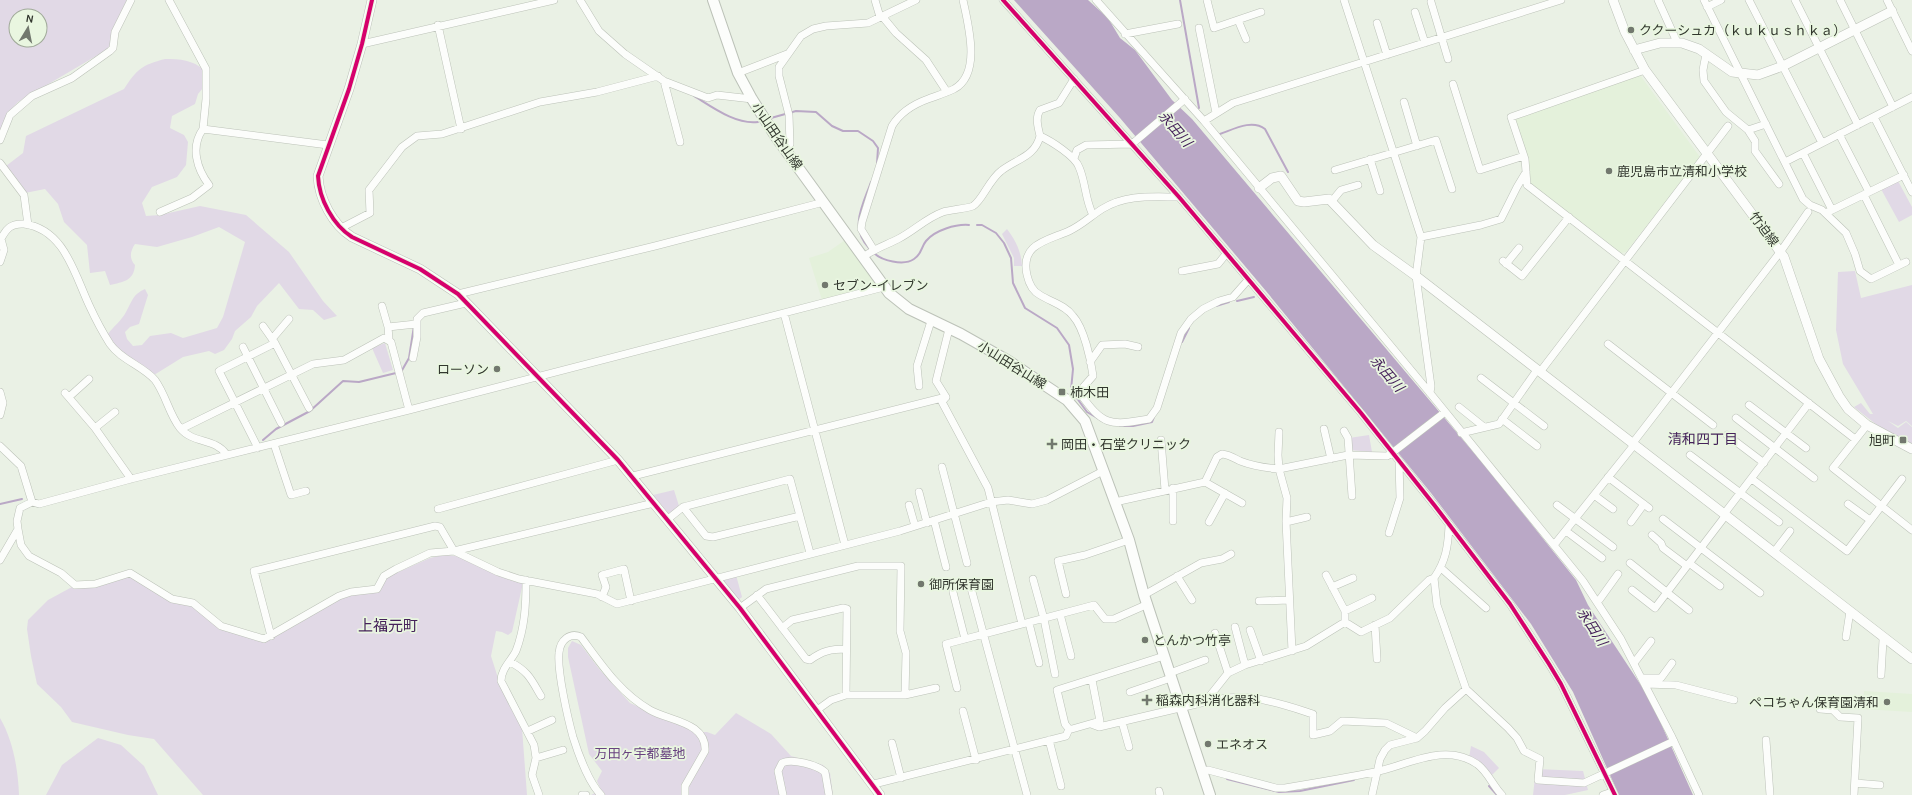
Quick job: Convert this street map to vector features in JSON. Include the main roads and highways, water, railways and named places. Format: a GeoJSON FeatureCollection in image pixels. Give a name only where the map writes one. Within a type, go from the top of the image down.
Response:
{"type":"FeatureCollection","features":[{"type":"Feature","properties":{"kind":"main road","name":"小山田谷山線"},"geometry":{"type":"LineString","coordinates":[[713,0],[738,73],[752,99],[776,137],[824,202],[869,252],[884,287],[909,309],[931,321],[961,334],[1000,356],[1069,399],[1086,421],[1129,540],[1170,676],[1210,795]]}},
{"type":"Feature","properties":{"kind":"water","name":"永田川"},"geometry":{"type":"Polygon","coordinates":[[[1014,0],[1088,0],[1108,18],[1120,38],[1135,50],[1172,100],[1192,119],[1485,466],[1576,580],[1588,605],[1650,699],[1693,795],[1619,795],[1573,692],[1531,624],[1431,493],[1266,291],[1120,118],[1014,0]]]}},
{"type":"Feature","properties":{"kind":"waterway"},"geometry":{"type":"LineString","coordinates":[[1180,0],[1199,108]]}},
{"type":"Feature","properties":{"kind":"waterway"},"geometry":{"type":"LineString","coordinates":[[694,96],[716,110],[733,118],[741,121],[758,122]]}},
{"type":"Feature","properties":{"kind":"waterway"},"geometry":{"type":"LineString","coordinates":[[771,118],[796,111],[816,112],[832,126],[843,131],[858,131],[873,141],[878,148],[877,164]]}},
{"type":"Feature","properties":{"kind":"waterway"},"geometry":{"type":"LineString","coordinates":[[1220,134],[1243,126],[1260,126],[1265,129],[1288,172]]}},
{"type":"Feature","properties":{"kind":"waterway"},"geometry":{"type":"LineString","coordinates":[[869,248],[863,240],[859,224],[862,207],[871,182]]}},
{"type":"Feature","properties":{"kind":"waterway"},"geometry":{"type":"LineString","coordinates":[[873,252],[881,258],[893,262],[910,261],[919,255],[924,243],[930,237],[940,231],[952,227],[969,225]]}},
{"type":"Feature","properties":{"kind":"waterway"},"geometry":{"type":"LineString","coordinates":[[977,225],[982,225],[996,233],[1004,243],[1011,258],[1013,283],[1025,308],[1057,328],[1069,345],[1073,369],[1071,390],[1087,412],[1106,423]]}},
{"type":"Feature","properties":{"kind":"waterway"},"geometry":{"type":"LineString","coordinates":[[1237,301],[1254,297]]}},
{"type":"Feature","properties":{"kind":"waterway"},"geometry":{"type":"LineString","coordinates":[[1216,306],[1229,302]]}},
{"type":"Feature","properties":{"kind":"waterway"},"geometry":{"type":"LineString","coordinates":[[401,372],[409,358],[414,326]]}},
{"type":"Feature","properties":{"kind":"waterway"},"geometry":{"type":"LineString","coordinates":[[1182,342],[1189,328]]}},
{"type":"Feature","properties":{"kind":"waterway"},"geometry":{"type":"LineString","coordinates":[[263,440],[276,429],[310,411],[343,381],[359,382],[396,373]]}},
{"type":"Feature","properties":{"kind":"waterway"},"geometry":{"type":"LineString","coordinates":[[1120,426],[1133,426],[1152,422],[1154,417]]}},
{"type":"Feature","properties":{"kind":"waterway"},"geometry":{"type":"LineString","coordinates":[[0,504],[22,499]]}},
{"type":"Feature","properties":{"kind":"waterway"},"geometry":{"type":"LineString","coordinates":[[1227,779],[1279,792],[1300,791],[1354,780]]}},
{"type":"Feature","properties":{"kind":"waterway"},"geometry":{"type":"LineString","coordinates":[[1489,786],[1497,795]]}},
{"type":"Feature","properties":{"kind":"place","name":"ククーシュカ（ｋｕｋｕｓｈｋａ）"},"geometry":{"type":"Point","coordinates":[1631,30]}},
{"type":"Feature","properties":{"kind":"place","name":"鹿児島市立清和小学校"},"geometry":{"type":"Point","coordinates":[1609,171]}},
{"type":"Feature","properties":{"kind":"place","name":"セブン-イレブン"},"geometry":{"type":"Point","coordinates":[825,285]}},
{"type":"Feature","properties":{"kind":"place","name":"ローソン"},"geometry":{"type":"Point","coordinates":[497,369]}},
{"type":"Feature","properties":{"kind":"place","name":"柿木田"},"geometry":{"type":"Point","coordinates":[1062,392]}},
{"type":"Feature","properties":{"kind":"place","name":"旭町"},"geometry":{"type":"Point","coordinates":[1903,440]}},
{"type":"Feature","properties":{"kind":"place","name":"岡田・石堂クリニック"},"geometry":{"type":"Point","coordinates":[1052,444]}},
{"type":"Feature","properties":{"kind":"place","name":"御所保育園"},"geometry":{"type":"Point","coordinates":[921,584]}},
{"type":"Feature","properties":{"kind":"place","name":"とんかつ竹亭"},"geometry":{"type":"Point","coordinates":[1145,640]}},
{"type":"Feature","properties":{"kind":"place","name":"稲森内科消化器科"},"geometry":{"type":"Point","coordinates":[1147,700]}},
{"type":"Feature","properties":{"kind":"place","name":"ペコちゃん保育園清和"},"geometry":{"type":"Point","coordinates":[1887,702]}},
{"type":"Feature","properties":{"kind":"place","name":"エネオス"},"geometry":{"type":"Point","coordinates":[1208,744]}},
{"type":"Feature","properties":{"kind":"district","name":"清和四丁目"},"geometry":{"type":"Point","coordinates":[1703,439]}},
{"type":"Feature","properties":{"kind":"district","name":"上福元町"},"geometry":{"type":"Point","coordinates":[388,626]}},
{"type":"Feature","properties":{"kind":"park label","name":"万田ヶ宇都墓地"},"geometry":{"type":"Point","coordinates":[640,753]}}]}
